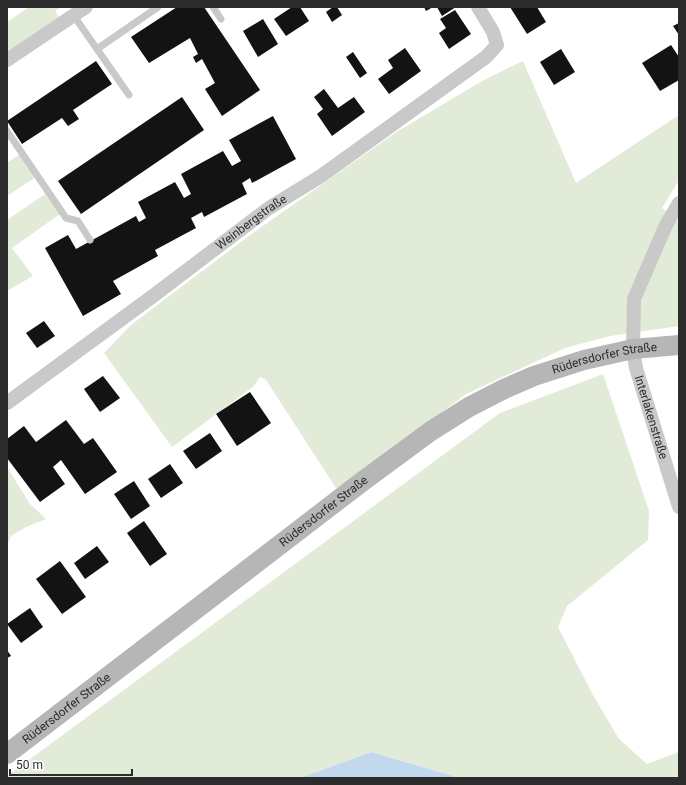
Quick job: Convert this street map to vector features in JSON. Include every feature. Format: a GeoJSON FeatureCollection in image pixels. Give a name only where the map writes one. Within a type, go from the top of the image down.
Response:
{"type":"FeatureCollection","features":[{"type":"Feature","properties":{"kind":"main road","name":"Rüdersdorfer Straße"},"geometry":{"type":"LineString","coordinates":[[7,754],[363,481],[431,431],[462,411],[504,389],[534,376],[584,360],[633,349],[679,345]]}},
{"type":"Feature","properties":{"kind":"street"},"geometry":{"type":"LineString","coordinates":[[7,60],[86,7]]}},
{"type":"Feature","properties":{"kind":"street","name":"Weinbergstraße"},"geometry":{"type":"LineString","coordinates":[[7,403],[269,208],[321,176],[486,57],[497,45],[493,32],[478,7]]}},
{"type":"Feature","properties":{"kind":"street","name":"Interlakenstraße"},"geometry":{"type":"LineString","coordinates":[[679,202],[666,225],[634,299],[633,349],[636,368],[679,507]]}},
{"type":"Feature","properties":{"kind":"lane"},"geometry":{"type":"LineString","coordinates":[[97,49],[158,7]]}},
{"type":"Feature","properties":{"kind":"lane"},"geometry":{"type":"LineString","coordinates":[[213,7],[221,18]]}},
{"type":"Feature","properties":{"kind":"lane"},"geometry":{"type":"LineString","coordinates":[[74,16],[129,95]]}},
{"type":"Feature","properties":{"kind":"lane"},"geometry":{"type":"LineString","coordinates":[[7,131],[66,218],[78,221],[90,240]]}},
{"type":"Feature","properties":{"kind":"green space"},"geometry":{"type":"Polygon","coordinates":[[[29,7],[61,7],[55,11],[59,17],[7,52],[7,22],[29,7]]]}},
{"type":"Feature","properties":{"kind":"green space"},"geometry":{"type":"Polygon","coordinates":[[[523,61],[576,183],[679,115],[679,180],[662,208],[679,222],[679,326],[610,336],[565,348],[466,394],[338,491],[266,380],[260,377],[254,386],[172,447],[104,353],[131,325],[250,235],[398,131],[482,81],[523,61]]]}},
{"type":"Feature","properties":{"kind":"green space"},"geometry":{"type":"Polygon","coordinates":[[[20,154],[36,177],[7,196],[7,163],[20,154]]]}},
{"type":"Feature","properties":{"kind":"green space"},"geometry":{"type":"Polygon","coordinates":[[[45,194],[60,214],[12,248],[33,276],[7,291],[7,220],[45,194]]]}},
{"type":"Feature","properties":{"kind":"green space"},"geometry":{"type":"Polygon","coordinates":[[[603,374],[649,511],[648,540],[567,606],[558,627],[593,695],[619,739],[647,764],[679,752],[679,778],[460,778],[371,752],[300,778],[7,778],[7,776],[500,413],[603,374]]]}},
{"type":"Feature","properties":{"kind":"green space"},"geometry":{"type":"Polygon","coordinates":[[[7,467],[30,504],[46,519],[26,527],[11,536],[7,546],[7,467]]]}},
{"type":"Feature","properties":{"kind":"water"},"geometry":{"type":"Polygon","coordinates":[[[371,752],[460,778],[300,778],[371,752]]]}},
{"type":"Feature","properties":{"kind":"building"},"geometry":{"type":"Polygon","coordinates":[[[177,7],[204,7],[260,90],[222,116],[205,89],[215,83],[202,59],[196,63],[193,57],[198,54],[190,38],[149,63],[131,37],[177,7]]]}},
{"type":"Feature","properties":{"kind":"building"},"geometry":{"type":"Polygon","coordinates":[[[292,7],[300,7],[309,21],[286,36],[274,19],[292,7]]]}},
{"type":"Feature","properties":{"kind":"building"},"geometry":{"type":"Polygon","coordinates":[[[333,7],[337,7],[342,15],[332,22],[326,12],[333,7]]]}},
{"type":"Feature","properties":{"kind":"building"},"geometry":{"type":"Polygon","coordinates":[[[424,7],[433,7],[426,11],[424,7]]]}},
{"type":"Feature","properties":{"kind":"building"},"geometry":{"type":"Polygon","coordinates":[[[437,7],[456,7],[442,16],[437,7]]]}},
{"type":"Feature","properties":{"kind":"building"},"geometry":{"type":"Polygon","coordinates":[[[510,7],[537,7],[546,22],[527,34],[510,7]]]}},
{"type":"Feature","properties":{"kind":"building"},"geometry":{"type":"Polygon","coordinates":[[[455,10],[471,34],[449,49],[439,33],[446,28],[440,19],[455,10]]]}},
{"type":"Feature","properties":{"kind":"building"},"geometry":{"type":"Polygon","coordinates":[[[263,19],[278,44],[258,57],[243,31],[263,19]]]}},
{"type":"Feature","properties":{"kind":"building"},"geometry":{"type":"Polygon","coordinates":[[[679,23],[679,35],[673,26],[679,23]]]}},
{"type":"Feature","properties":{"kind":"building"},"geometry":{"type":"Polygon","coordinates":[[[671,45],[679,57],[679,80],[660,91],[642,63],[671,45]]]}},
{"type":"Feature","properties":{"kind":"building"},"geometry":{"type":"Polygon","coordinates":[[[405,48],[421,71],[389,94],[378,79],[393,68],[388,60],[405,48]]]}},
{"type":"Feature","properties":{"kind":"building"},"geometry":{"type":"Polygon","coordinates":[[[561,49],[575,72],[554,85],[540,62],[561,49]]]}},
{"type":"Feature","properties":{"kind":"building"},"geometry":{"type":"Polygon","coordinates":[[[353,52],[367,73],[360,78],[346,57],[353,52]]]}},
{"type":"Feature","properties":{"kind":"building"},"geometry":{"type":"Polygon","coordinates":[[[96,61],[112,84],[73,110],[79,119],[68,126],[62,118],[22,144],[7,121],[96,61]]]}},
{"type":"Feature","properties":{"kind":"building"},"geometry":{"type":"Polygon","coordinates":[[[324,89],[338,108],[354,97],[365,112],[332,136],[317,114],[323,109],[314,97],[324,89]]]}},
{"type":"Feature","properties":{"kind":"building"},"geometry":{"type":"Polygon","coordinates":[[[182,97],[204,130],[81,214],[58,181],[182,97]]]}},
{"type":"Feature","properties":{"kind":"building"},"geometry":{"type":"Polygon","coordinates":[[[273,116],[296,159],[252,183],[250,178],[242,183],[247,194],[204,217],[202,212],[191,218],[196,228],[155,250],[158,256],[113,281],[121,294],[83,316],[45,248],[68,235],[76,249],[136,216],[139,222],[146,218],[138,202],[175,182],[184,198],[191,194],[181,174],[223,151],[232,166],[241,161],[229,140],[273,116]]]}},
{"type":"Feature","properties":{"kind":"building"},"geometry":{"type":"Polygon","coordinates":[[[44,321],[55,336],[37,348],[26,333],[44,321]]]}},
{"type":"Feature","properties":{"kind":"building"},"geometry":{"type":"Polygon","coordinates":[[[103,376],[120,398],[100,412],[84,389],[103,376]]]}},
{"type":"Feature","properties":{"kind":"building"},"geometry":{"type":"Polygon","coordinates":[[[250,392],[271,423],[237,446],[216,414],[250,392]]]}},
{"type":"Feature","properties":{"kind":"building"},"geometry":{"type":"Polygon","coordinates":[[[66,420],[84,444],[93,438],[117,472],[85,494],[61,460],[53,467],[65,484],[40,502],[7,458],[7,439],[24,426],[36,442],[66,420]]]}},
{"type":"Feature","properties":{"kind":"building"},"geometry":{"type":"Polygon","coordinates":[[[210,433],[222,451],[196,469],[183,451],[210,433]]]}},
{"type":"Feature","properties":{"kind":"building"},"geometry":{"type":"Polygon","coordinates":[[[170,464],[183,483],[161,498],[148,479],[170,464]]]}},
{"type":"Feature","properties":{"kind":"building"},"geometry":{"type":"Polygon","coordinates":[[[134,481],[150,506],[131,519],[114,494],[134,481]]]}},
{"type":"Feature","properties":{"kind":"building"},"geometry":{"type":"Polygon","coordinates":[[[144,521],[167,554],[150,566],[127,533],[144,521]]]}},
{"type":"Feature","properties":{"kind":"building"},"geometry":{"type":"Polygon","coordinates":[[[97,546],[109,562],[85,579],[74,563],[97,546]]]}},
{"type":"Feature","properties":{"kind":"building"},"geometry":{"type":"Polygon","coordinates":[[[60,561],[86,597],[62,614],[36,579],[60,561]]]}},
{"type":"Feature","properties":{"kind":"building"},"geometry":{"type":"Polygon","coordinates":[[[30,608],[43,627],[21,643],[7,624],[30,608]]]}},
{"type":"Feature","properties":{"kind":"building"},"geometry":{"type":"Polygon","coordinates":[[[7,650],[11,656],[7,658],[7,650]]]}}]}
